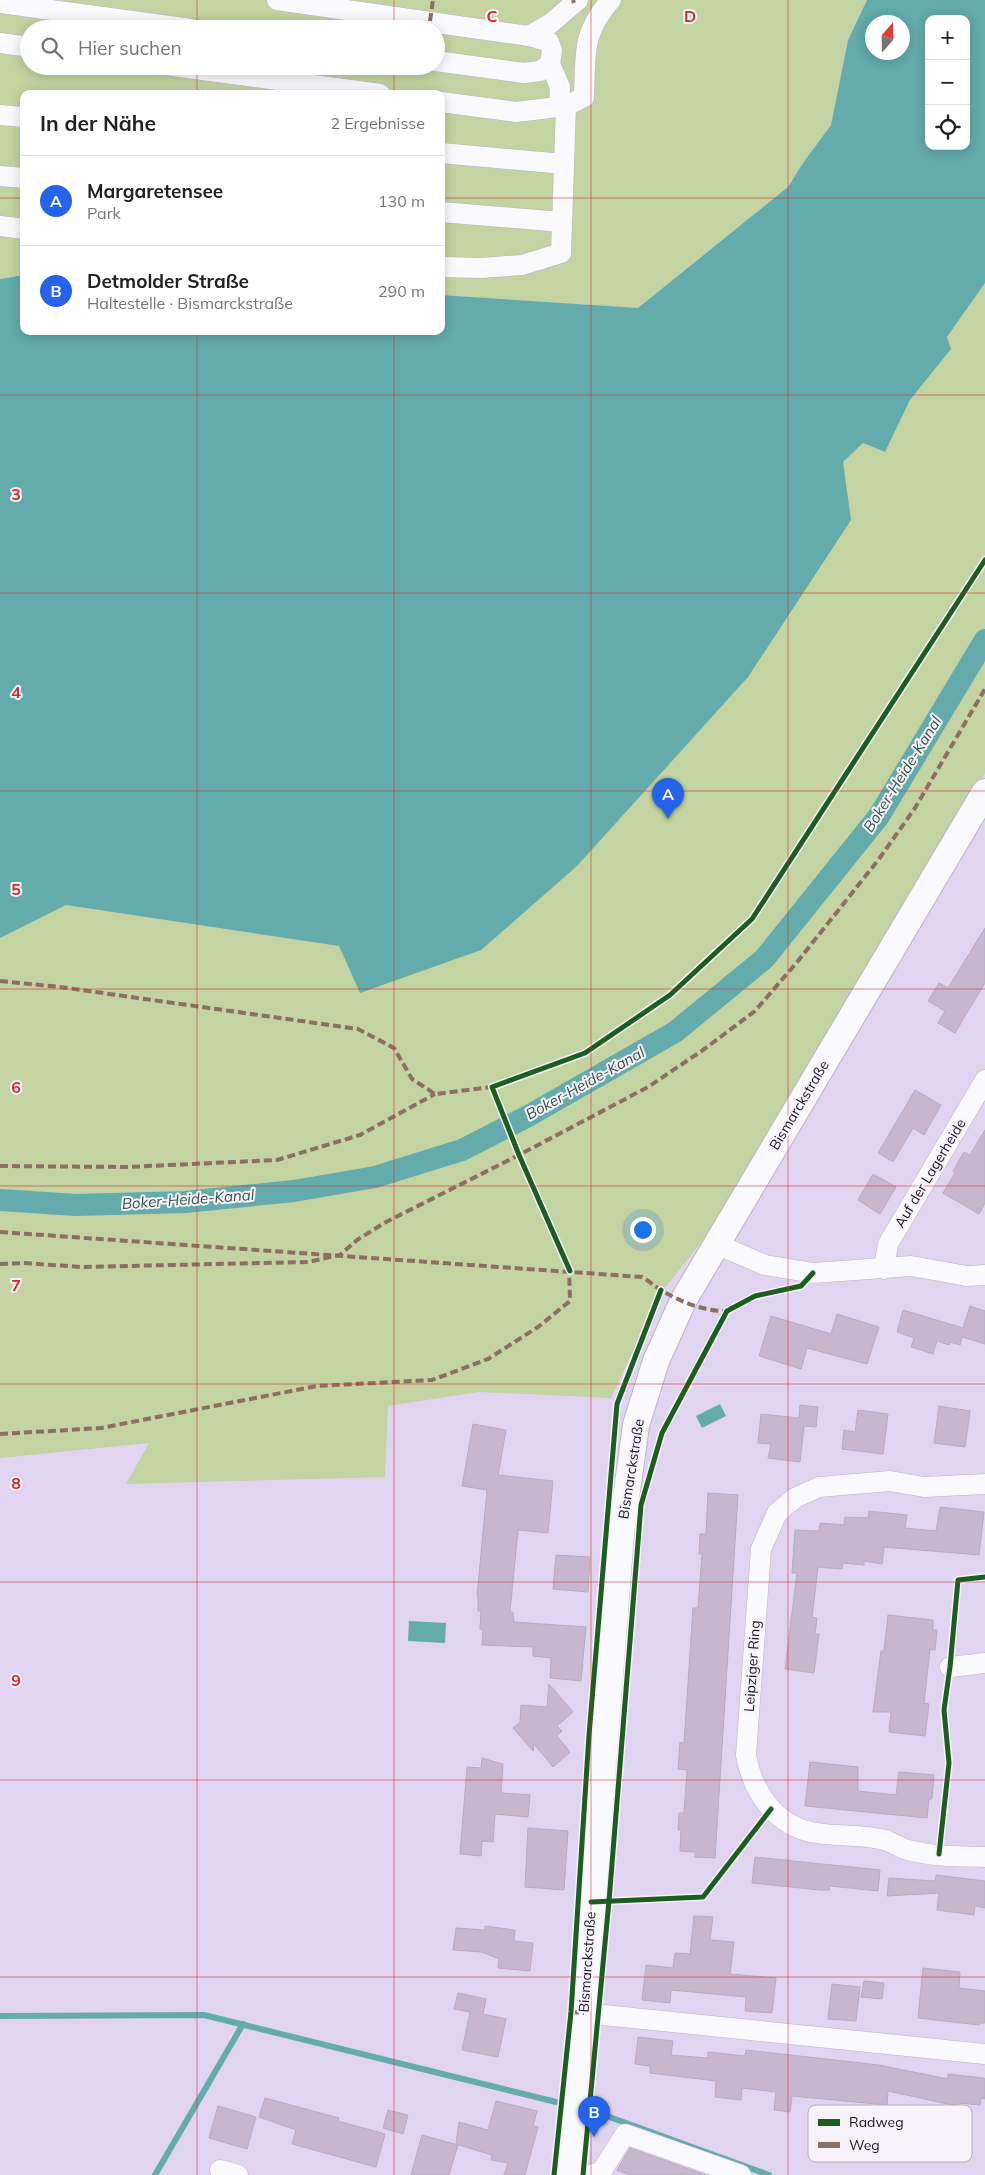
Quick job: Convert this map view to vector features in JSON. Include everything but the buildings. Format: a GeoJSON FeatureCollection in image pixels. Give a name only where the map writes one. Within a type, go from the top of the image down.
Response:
{"type":"FeatureCollection","features":[{"type":"Feature","properties":{"kind":"main road","name":"Bismarckstraße"},"geometry":{"type":"LineString","coordinates":[[567,2175],[581,2115],[584,2013],[621,1534],[636,1425],[656,1362],[683,1301],[985,792]]}},
{"type":"Feature","properties":{"kind":"street"},"geometry":{"type":"LineString","coordinates":[[277,0],[417,20]]}},
{"type":"Feature","properties":{"kind":"street"},"geometry":{"type":"LineString","coordinates":[[529,36],[550,24],[578,0]]}},
{"type":"Feature","properties":{"kind":"street"},"geometry":{"type":"LineString","coordinates":[[445,103],[516,112],[563,107],[584,97],[586,46],[589,32],[598,15],[611,0]]}},
{"type":"Feature","properties":{"kind":"street"},"geometry":{"type":"LineString","coordinates":[[0,3],[125,20]]}},
{"type":"Feature","properties":{"kind":"street"},"geometry":{"type":"LineString","coordinates":[[445,24],[529,36],[549,42],[552,50],[550,64],[560,87],[563,107],[564,164],[561,253],[522,265],[481,268],[445,267]]}},
{"type":"Feature","properties":{"kind":"street"},"geometry":{"type":"LineString","coordinates":[[0,43],[20,46]]}},
{"type":"Feature","properties":{"kind":"street"},"geometry":{"type":"LineString","coordinates":[[445,62],[524,73],[540,71],[550,64]]}},
{"type":"Feature","properties":{"kind":"street"},"geometry":{"type":"LineString","coordinates":[[240,75],[350,90]]}},
{"type":"Feature","properties":{"kind":"street"},"geometry":{"type":"LineString","coordinates":[[0,115],[20,117]]}},
{"type":"Feature","properties":{"kind":"street"},"geometry":{"type":"LineString","coordinates":[[445,154],[564,164]]}},
{"type":"Feature","properties":{"kind":"street"},"geometry":{"type":"LineString","coordinates":[[0,176],[20,178]]}},
{"type":"Feature","properties":{"kind":"street"},"geometry":{"type":"LineString","coordinates":[[445,212],[562,222]]}},
{"type":"Feature","properties":{"kind":"street"},"geometry":{"type":"LineString","coordinates":[[0,226],[20,228]]}},
{"type":"Feature","properties":{"kind":"street","name":"Auf der Lagerheide"},"geometry":{"type":"LineString","coordinates":[[884,1268],[888,1244],[985,1080]]}},
{"type":"Feature","properties":{"kind":"street"},"geometry":{"type":"LineString","coordinates":[[716,1244],[765,1265],[813,1273],[912,1266],[967,1276],[985,1275]]}},
{"type":"Feature","properties":{"kind":"street","name":"Leipziger Ring"},"geometry":{"type":"LineString","coordinates":[[985,1484],[924,1487],[890,1481],[819,1486],[795,1498],[777,1513],[761,1549],[746,1755],[749,1772],[757,1791],[771,1809],[798,1828],[811,1832],[882,1839],[908,1850],[985,1857]]}},
{"type":"Feature","properties":{"kind":"street"},"geometry":{"type":"LineString","coordinates":[[950,1667],[985,1663]]}},
{"type":"Feature","properties":{"kind":"street"},"geometry":{"type":"LineString","coordinates":[[584,2013],[985,2054]]}},
{"type":"Feature","properties":{"kind":"street"},"geometry":{"type":"LineString","coordinates":[[590,2175],[601,2172],[625,2134],[741,2175]]}},
{"type":"Feature","properties":{"kind":"shaded area"},"geometry":{"type":"Polygon","coordinates":[[[0,0],[867,0],[848,40],[831,125],[788,187],[638,308],[445,295],[445,90],[20,90],[20,276],[0,279],[0,0]]]}},
{"type":"Feature","properties":{"kind":"shaded area"},"geometry":{"type":"Polygon","coordinates":[[[867,0],[985,0],[985,283],[947,337],[951,349],[910,400],[885,452],[863,443],[843,462],[851,520],[748,677],[577,866],[481,950],[360,993],[339,946],[66,905],[0,938],[0,279],[20,276],[20,335],[445,335],[445,295],[638,308],[788,187],[831,125],[848,40],[867,0]]]}},
{"type":"Feature","properties":{"kind":"shaded area"},"geometry":{"type":"Polygon","coordinates":[[[985,283],[985,773],[715,1225],[660,1294],[611,1398],[479,1392],[388,1406],[385,1477],[126,1484],[149,1443],[0,1458],[0,831],[843,462],[863,443],[885,452],[910,400],[951,349],[947,337],[985,283]]]}},
{"type":"Feature","properties":{"kind":"shaded area"},"geometry":{"type":"Polygon","coordinates":[[[720,1404],[726,1416],[702,1428],[696,1416],[720,1404]]]}},
{"type":"Feature","properties":{"kind":"shaded area"},"geometry":{"type":"Polygon","coordinates":[[[409,1621],[446,1623],[445,1643],[408,1641],[409,1621]]]}},
{"type":"Feature","properties":{"kind":"waterway","name":"Boker-Heide-Kanal"},"geometry":{"type":"LineString","coordinates":[[0,1200],[76,1205],[185,1202],[294,1191],[375,1177],[462,1150],[530,1115],[675,1032],[764,959],[879,816],[985,640]]}},
{"type":"Feature","properties":{"kind":"waterway"},"geometry":{"type":"LineString","coordinates":[[0,2016],[204,2015],[556,2102]]}},
{"type":"Feature","properties":{"kind":"waterway"},"geometry":{"type":"LineString","coordinates":[[155,2175],[243,2024]]}},
{"type":"Feature","properties":{"kind":"waterway"},"geometry":{"type":"LineString","coordinates":[[593,2111],[769,2175]]}},
{"type":"Feature","properties":{"kind":"marked path"},"geometry":{"type":"LineString","coordinates":[[430,20],[433,0]]}},
{"type":"Feature","properties":{"kind":"marked path"},"geometry":{"type":"LineString","coordinates":[[0,1264],[24,1263],[81,1267],[308,1262],[340,1255],[357,1240],[386,1222],[648,1087],[703,1050],[755,1011],[798,961],[879,859],[915,808],[985,689]]}},
{"type":"Feature","properties":{"kind":"marked path"},"geometry":{"type":"LineString","coordinates":[[0,981],[60,987],[358,1029],[394,1048],[412,1079],[435,1094],[492,1087]]}},
{"type":"Feature","properties":{"kind":"marked path"},"geometry":{"type":"LineString","coordinates":[[0,1166],[127,1167],[277,1160],[360,1135],[435,1094]]}},
{"type":"Feature","properties":{"kind":"marked path"},"geometry":{"type":"LineString","coordinates":[[0,1232],[642,1277],[673,1297],[704,1308],[727,1311]]}},
{"type":"Feature","properties":{"kind":"marked path"},"geometry":{"type":"LineString","coordinates":[[0,1434],[101,1428],[317,1386],[432,1380],[488,1359],[538,1327],[570,1301],[569,1268]]}},
{"type":"Feature","properties":{"kind":"marked path"},"geometry":{"type":"LineString","coordinates":[[571,2012],[584,2013]]}},
{"type":"Feature","properties":{"kind":"cycle path"},"geometry":{"type":"LineString","coordinates":[[570,1271],[519,1155],[492,1087],[585,1053],[670,995],[752,919],[985,560]]}},
{"type":"Feature","properties":{"kind":"cycle path"},"geometry":{"type":"LineString","coordinates":[[583,2175],[609,1901],[641,1505],[662,1433],[727,1311],[755,1296],[801,1286],[813,1273]]}},
{"type":"Feature","properties":{"kind":"cycle path"},"geometry":{"type":"LineString","coordinates":[[554,2175],[571,2012],[589,1735],[617,1404],[661,1290]]}},
{"type":"Feature","properties":{"kind":"cycle path"},"geometry":{"type":"LineString","coordinates":[[939,1854],[949,1763],[944,1710],[958,1580],[985,1577]]}},
{"type":"Feature","properties":{"kind":"cycle path"},"geometry":{"type":"LineString","coordinates":[[591,1902],[703,1897],[771,1809]]}},
{"type":"Feature","properties":{"kind":"place","name":"Margaretensee"},"geometry":{"type":"Point","coordinates":[668,819]}},
{"type":"Feature","properties":{"kind":"place","name":"Detmolder Straße"},"geometry":{"type":"Point","coordinates":[594,2137]}}]}
